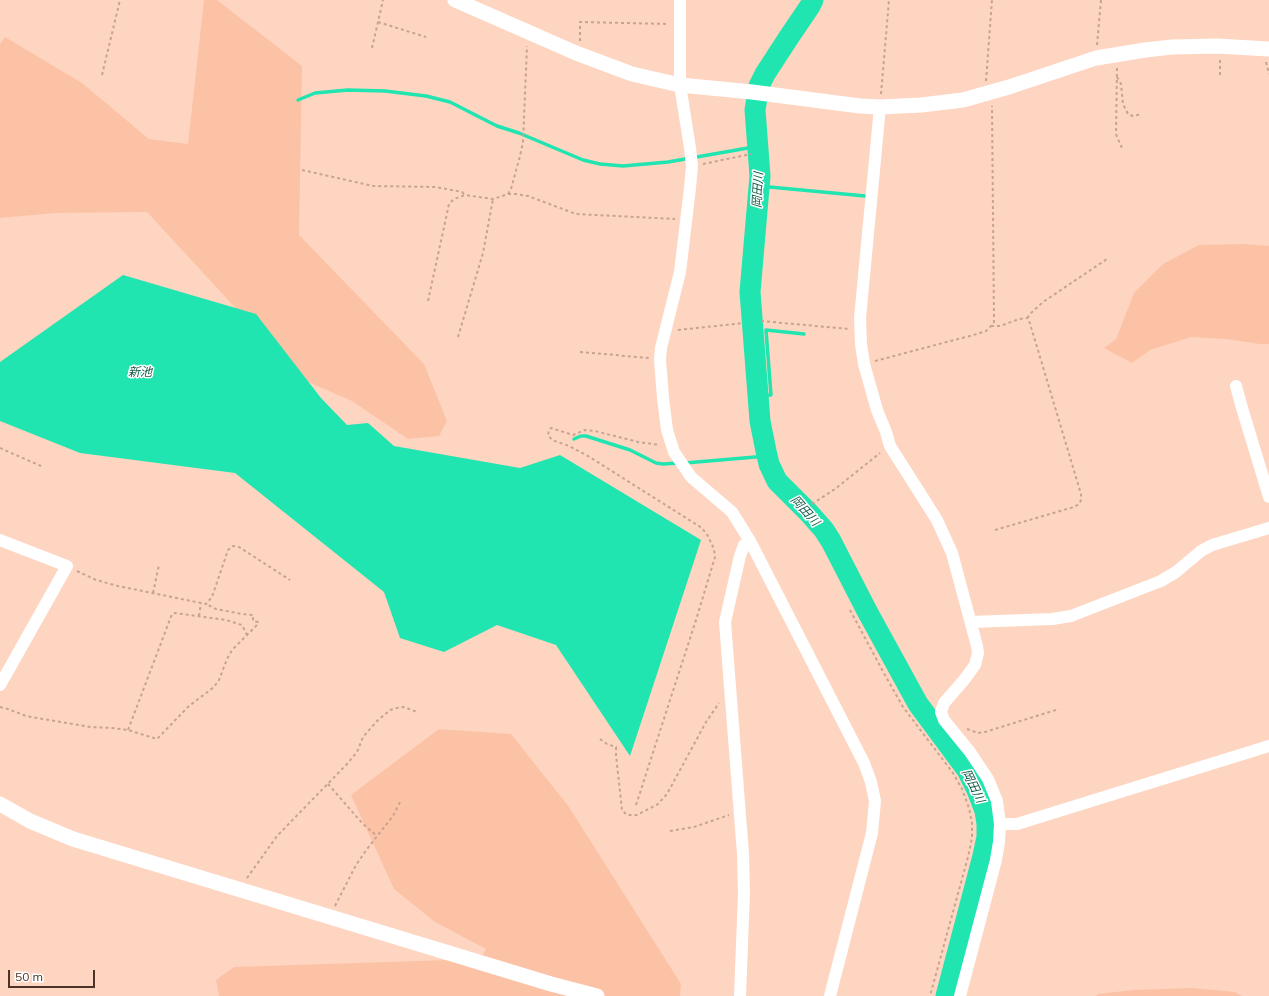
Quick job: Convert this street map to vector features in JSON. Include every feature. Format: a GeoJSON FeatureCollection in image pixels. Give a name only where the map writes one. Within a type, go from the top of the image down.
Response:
{"type":"FeatureCollection","features":[{"type":"Feature","properties":{"kind":"street"},"geometry":{"type":"LineString","coordinates":[[455,0],[576,53],[632,74],[680,85],[759,93],[860,106],[880,107],[944,103],[963,100],[1009,87],[1096,58],[1172,47],[1221,46],[1269,49]]}},
{"type":"Feature","properties":{"kind":"street"},"geometry":{"type":"LineString","coordinates":[[680,0],[680,85],[692,166],[680,272],[664,331],[661,348],[660,360],[666,430],[674,452],[691,477],[732,512],[750,541],[864,764],[871,782],[875,801],[872,833],[830,996]]}},
{"type":"Feature","properties":{"kind":"street"},"geometry":{"type":"LineString","coordinates":[[880,107],[860,318],[861,344],[864,364],[877,410],[890,446],[937,520],[952,553],[978,646],[978,653],[975,665],[944,703],[941,712],[944,720],[970,752],[988,779],[997,801],[1000,824],[996,860],[960,996]]}},
{"type":"Feature","properties":{"kind":"street"},"geometry":{"type":"LineString","coordinates":[[1236,386],[1269,497]]}},
{"type":"Feature","properties":{"kind":"street"},"geometry":{"type":"LineString","coordinates":[[971,622],[1052,619],[1071,616],[1161,581],[1176,572],[1201,551],[1212,545],[1269,528]]}},
{"type":"Feature","properties":{"kind":"street"},"geometry":{"type":"LineString","coordinates":[[0,540],[67,566],[0,686]]}},
{"type":"Feature","properties":{"kind":"street"},"geometry":{"type":"LineString","coordinates":[[740,996],[744,893],[740,814],[725,622],[740,556],[744,545],[750,541]]}},
{"type":"Feature","properties":{"kind":"street"},"geometry":{"type":"LineString","coordinates":[[1000,824],[1017,824],[1269,746]]}},
{"type":"Feature","properties":{"kind":"street"},"geometry":{"type":"LineString","coordinates":[[0,804],[30,821],[73,839],[551,984],[597,996]]}},
{"type":"Feature","properties":{"kind":"path"},"geometry":{"type":"LineString","coordinates":[[102,75],[120,0]]}},
{"type":"Feature","properties":{"kind":"path"},"geometry":{"type":"LineString","coordinates":[[372,48],[383,0]]}},
{"type":"Feature","properties":{"kind":"path"},"geometry":{"type":"LineString","coordinates":[[880,107],[889,0]]}},
{"type":"Feature","properties":{"kind":"path"},"geometry":{"type":"LineString","coordinates":[[864,364],[977,334],[986,331],[994,322],[992,104],[985,86],[992,0]]}},
{"type":"Feature","properties":{"kind":"path"},"geometry":{"type":"LineString","coordinates":[[1096,58],[1100,0]]}},
{"type":"Feature","properties":{"kind":"path"},"geometry":{"type":"LineString","coordinates":[[378,22],[426,37]]}},
{"type":"Feature","properties":{"kind":"path"},"geometry":{"type":"LineString","coordinates":[[576,53],[580,42],[580,22],[680,24]]}},
{"type":"Feature","properties":{"kind":"path"},"geometry":{"type":"LineString","coordinates":[[508,194],[513,182],[523,142],[526,54],[529,32]]}},
{"type":"Feature","properties":{"kind":"path"},"geometry":{"type":"LineString","coordinates":[[1220,76],[1221,46]]}},
{"type":"Feature","properties":{"kind":"path"},"geometry":{"type":"LineString","coordinates":[[1117,55],[1116,134],[1122,148]]}},
{"type":"Feature","properties":{"kind":"path"},"geometry":{"type":"LineString","coordinates":[[1117,77],[1121,84],[1123,104],[1128,114],[1133,116],[1142,114]]}},
{"type":"Feature","properties":{"kind":"path"},"geometry":{"type":"LineString","coordinates":[[692,166],[750,154]]}},
{"type":"Feature","properties":{"kind":"path"},"geometry":{"type":"LineString","coordinates":[[302,170],[373,186],[436,187],[462,192],[465,196]]}},
{"type":"Feature","properties":{"kind":"path"},"geometry":{"type":"LineString","coordinates":[[428,301],[447,209],[449,204],[454,199],[465,196],[493,199],[508,194],[516,194],[528,196],[576,214],[687,219]]}},
{"type":"Feature","properties":{"kind":"path"},"geometry":{"type":"LineString","coordinates":[[458,337],[483,253],[493,199]]}},
{"type":"Feature","properties":{"kind":"path"},"geometry":{"type":"LineString","coordinates":[[995,530],[1074,507],[1079,504],[1081,500],[1081,494],[1028,318],[1030,314],[1043,302],[1107,260]]}},
{"type":"Feature","properties":{"kind":"path"},"geometry":{"type":"LineString","coordinates":[[991,326],[1000,326],[1019,319],[1028,318]]}},
{"type":"Feature","properties":{"kind":"path"},"geometry":{"type":"LineString","coordinates":[[761,321],[860,330]]}},
{"type":"Feature","properties":{"kind":"path"},"geometry":{"type":"LineString","coordinates":[[664,331],[744,323]]}},
{"type":"Feature","properties":{"kind":"path"},"geometry":{"type":"LineString","coordinates":[[580,352],[660,360]]}},
{"type":"Feature","properties":{"kind":"path"},"geometry":{"type":"LineString","coordinates":[[636,805],[696,620],[715,557],[714,549],[708,536],[702,528],[588,456],[552,440],[548,435],[551,428],[573,435],[584,430],[595,431],[649,444],[664,445],[671,443]]}},
{"type":"Feature","properties":{"kind":"path"},"geometry":{"type":"LineString","coordinates":[[812,504],[835,489],[890,446]]}},
{"type":"Feature","properties":{"kind":"path"},"geometry":{"type":"LineString","coordinates":[[0,448],[41,466]]}},
{"type":"Feature","properties":{"kind":"path"},"geometry":{"type":"LineString","coordinates":[[206,604],[212,597],[228,550],[233,546],[239,547],[290,580]]}},
{"type":"Feature","properties":{"kind":"path"},"geometry":{"type":"LineString","coordinates":[[153,593],[159,565]]}},
{"type":"Feature","properties":{"kind":"path"},"geometry":{"type":"LineString","coordinates":[[0,707],[8,708],[26,716],[90,727],[128,730],[157,739],[190,706],[214,687],[219,680],[232,650],[257,625],[258,622],[252,621],[253,615],[216,609],[206,604],[96,580],[67,566]]}},
{"type":"Feature","properties":{"kind":"path"},"geometry":{"type":"LineString","coordinates":[[199,616],[201,603]]}},
{"type":"Feature","properties":{"kind":"path"},"geometry":{"type":"LineString","coordinates":[[850,610],[903,707],[953,774],[962,789],[969,808],[972,823],[972,838],[930,996]]}},
{"type":"Feature","properties":{"kind":"path"},"geometry":{"type":"LineString","coordinates":[[128,730],[172,614],[174,613],[226,620],[242,625],[247,635]]}},
{"type":"Feature","properties":{"kind":"path"},"geometry":{"type":"LineString","coordinates":[[600,739],[607,744],[616,747],[622,810],[627,815],[637,814],[649,810],[658,804],[667,794],[706,722],[718,704],[722,700],[731,700]]}},
{"type":"Feature","properties":{"kind":"path"},"geometry":{"type":"LineString","coordinates":[[239,890],[277,836],[357,752],[363,737],[384,715],[390,710],[397,708],[404,708],[417,712]]}},
{"type":"Feature","properties":{"kind":"path"},"geometry":{"type":"LineString","coordinates":[[966,729],[978,733],[984,732],[1059,708]]}},
{"type":"Feature","properties":{"kind":"path"},"geometry":{"type":"LineString","coordinates":[[328,784],[363,824],[377,836]]}},
{"type":"Feature","properties":{"kind":"path"},"geometry":{"type":"LineString","coordinates":[[330,917],[356,865],[393,816],[401,800]]}},
{"type":"Feature","properties":{"kind":"path"},"geometry":{"type":"LineString","coordinates":[[670,831],[694,826],[733,814],[740,814]]}},
{"type":"Feature","properties":{"kind":"shaded area"},"geometry":{"type":"Polygon","coordinates":[[[204,0],[217,0],[302,66],[299,235],[424,364],[447,421],[439,436],[408,439],[352,401],[301,379],[147,212],[55,213],[0,218],[0,44],[5,37],[82,83],[149,139],[188,144],[204,0]]]}},
{"type":"Feature","properties":{"kind":"shaded area"},"geometry":{"type":"Polygon","coordinates":[[[1245,244],[1269,246],[1269,344],[1191,337],[1150,350],[1132,363],[1104,348],[1116,339],[1134,293],[1163,264],[1199,245],[1245,244]]]}},
{"type":"Feature","properties":{"kind":"shaded area"},"geometry":{"type":"Polygon","coordinates":[[[439,729],[511,734],[569,807],[681,984],[680,996],[219,996],[216,980],[234,967],[480,959],[486,949],[435,922],[394,889],[351,795],[439,729]]]}},
{"type":"Feature","properties":{"kind":"shaded area"},"geometry":{"type":"Polygon","coordinates":[[[1192,988],[1235,992],[1242,996],[1096,996],[1098,994],[1133,990],[1192,988]]]}},
{"type":"Feature","properties":{"kind":"water","name":"新池"},"geometry":{"type":"Polygon","coordinates":[[[123,275],[256,314],[321,398],[347,425],[368,423],[394,446],[520,468],[560,455],[701,540],[630,756],[556,645],[497,625],[444,652],[400,638],[384,592],[235,473],[80,453],[0,421],[0,362],[123,275]]]}},
{"type":"Feature","properties":{"kind":"waterway","name":"岡田川"},"geometry":{"type":"LineString","coordinates":[[813,0],[765,74],[759,86],[755,110],[760,176],[750,292],[760,421],[769,464],[777,481],[809,513],[824,530],[831,541],[867,611],[918,704],[967,770],[985,811],[987,837],[983,856],[946,996]]}},
{"type":"Feature","properties":{"kind":"waterway"},"geometry":{"type":"LineString","coordinates":[[298,100],[315,93],[348,90],[385,91],[426,96],[450,102],[497,126],[519,133],[583,160],[600,164],[623,166],[668,162],[748,148],[758,148]]}},
{"type":"Feature","properties":{"kind":"waterway"},"geometry":{"type":"LineString","coordinates":[[759,186],[865,196]]}},
{"type":"Feature","properties":{"kind":"waterway"},"geometry":{"type":"LineString","coordinates":[[758,396],[771,395],[766,330],[804,334]]}},
{"type":"Feature","properties":{"kind":"waterway"},"geometry":{"type":"LineString","coordinates":[[574,439],[581,436],[586,436],[630,450],[656,463],[679,463]]}},
{"type":"Feature","properties":{"kind":"waterway"},"geometry":{"type":"LineString","coordinates":[[685,463],[767,456]]}}]}
